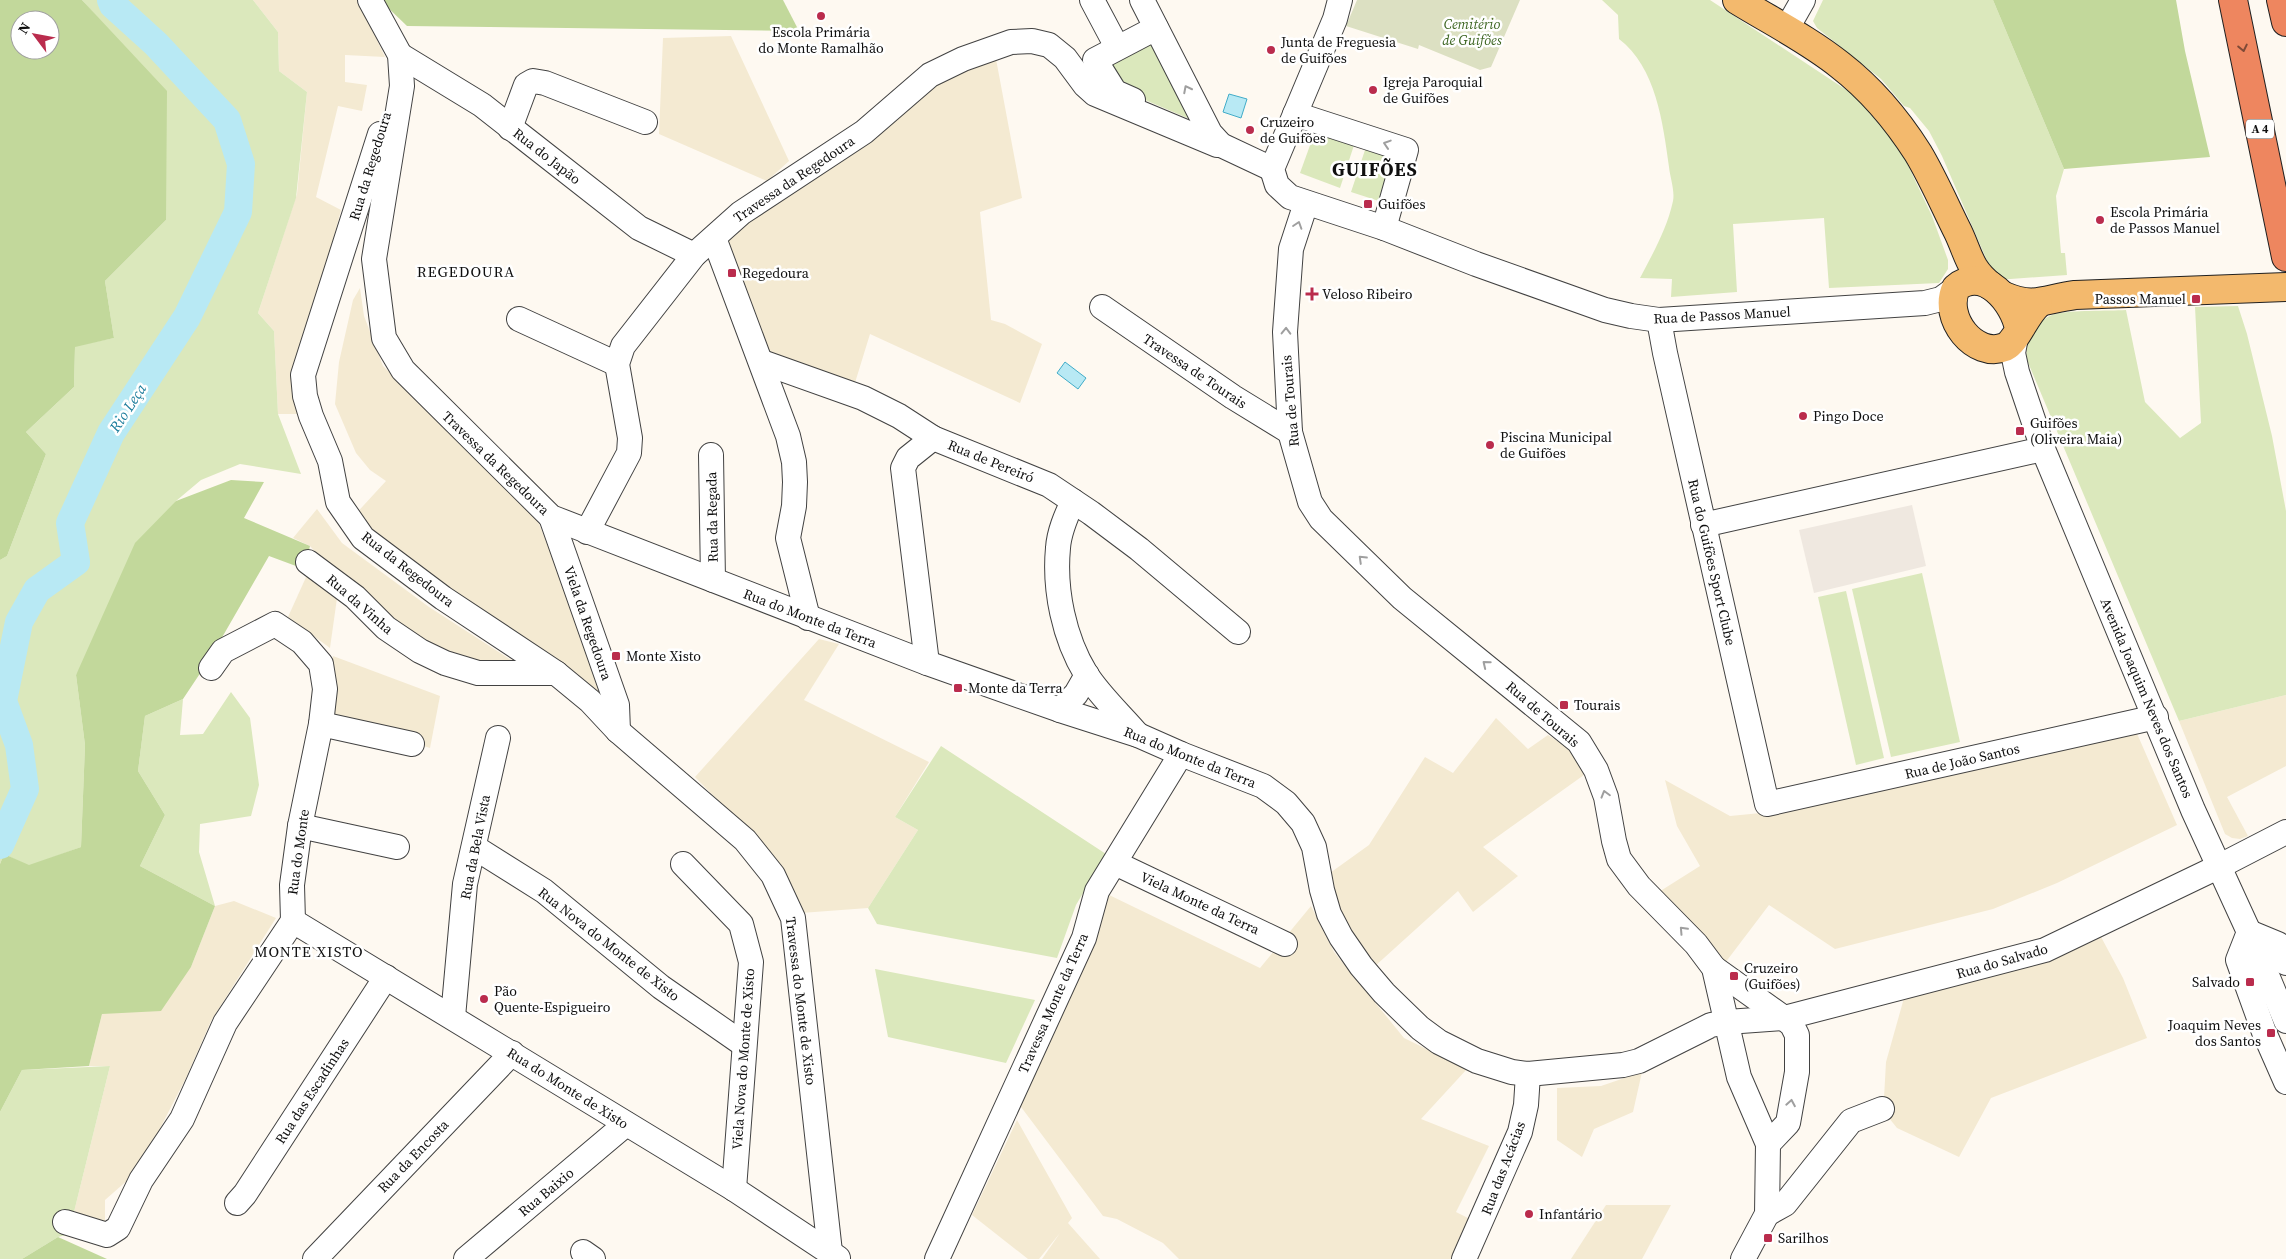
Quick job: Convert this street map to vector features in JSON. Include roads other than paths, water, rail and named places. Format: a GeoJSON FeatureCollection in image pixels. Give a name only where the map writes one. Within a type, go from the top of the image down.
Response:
{"type":"FeatureCollection","features":[{"type":"Feature","properties":{"kind":"highway","name":"A 4"},"geometry":{"type":"LineString","coordinates":[[2233,0],[2286,257]]}},
{"type":"Feature","properties":{"kind":"highway"},"geometry":{"type":"LineString","coordinates":[[2282,0],[2286,22]]}},
{"type":"Feature","properties":{"kind":"main road"},"geometry":{"type":"LineString","coordinates":[[1737,0],[1839,64],[1866,87],[1895,120],[1918,154],[1959,234],[1966,256],[1975,272],[1997,291],[2014,311],[2017,333]]}},
{"type":"Feature","properties":{"kind":"main road"},"geometry":{"type":"LineString","coordinates":[[1966,256],[1963,275],[1957,287],[1951,308],[1959,328],[1975,342],[1990,348],[2007,346],[2017,333],[2024,319],[2038,304]]}},
{"type":"Feature","properties":{"kind":"main road"},"geometry":{"type":"LineString","coordinates":[[1957,287],[1966,282],[1974,281],[2025,304],[2038,304],[2075,295],[2286,287]]}},
{"type":"Feature","properties":{"kind":"street","name":"Travessa da Regedoura"},"geometry":{"type":"LineString","coordinates":[[370,0],[400,55],[402,86],[374,259],[384,338],[403,370],[551,517],[587,532]]}},
{"type":"Feature","properties":{"kind":"street"},"geometry":{"type":"LineString","coordinates":[[1092,0],[1117,48]]}},
{"type":"Feature","properties":{"kind":"street"},"geometry":{"type":"LineString","coordinates":[[1142,0],[1216,139]]}},
{"type":"Feature","properties":{"kind":"street"},"geometry":{"type":"LineString","coordinates":[[1156,28],[1095,60],[1115,92],[1216,139],[1272,169],[1335,20],[1340,0]]}},
{"type":"Feature","properties":{"kind":"street"},"geometry":{"type":"LineString","coordinates":[[1786,30],[1803,0]]}},
{"type":"Feature","properties":{"kind":"street","name":"Travessa da Regedoura"},"geometry":{"type":"LineString","coordinates":[[617,364],[623,346],[694,255],[726,225],[758,201],[864,132],[930,75],[963,59],[1011,42],[1032,41],[1050,45],[1065,58],[1095,94],[1217,145],[1216,139]]}},
{"type":"Feature","properties":{"kind":"street","name":"Rua do Japão"},"geometry":{"type":"LineString","coordinates":[[400,55],[482,106],[639,228],[694,255]]}},
{"type":"Feature","properties":{"kind":"street","name":"Rua da Regedoura"},"geometry":{"type":"LineString","coordinates":[[400,55],[396,84],[304,375],[305,396],[311,416],[330,461],[338,502],[363,538],[443,598],[556,673],[590,701],[618,731]]}},
{"type":"Feature","properties":{"kind":"street"},"geometry":{"type":"LineString","coordinates":[[510,128],[526,85],[533,81],[545,83],[645,122]]}},
{"type":"Feature","properties":{"kind":"street"},"geometry":{"type":"LineString","coordinates":[[1295,114],[1406,150],[1384,228]]}},
{"type":"Feature","properties":{"kind":"street","name":"Rua de Passos Manuel"},"geometry":{"type":"LineString","coordinates":[[1272,169],[1273,177],[1283,192],[1290,197],[1384,228],[1485,268],[1605,310],[1659,320],[1925,303],[1941,299],[1957,287]]}},
{"type":"Feature","properties":{"kind":"street","name":"Rua de Tourais"},"geometry":{"type":"LineString","coordinates":[[1306,203],[1291,249],[1285,332],[1290,432],[1310,502],[1321,519],[1421,614],[1536,705],[1579,742],[1596,770],[1606,797],[1619,859],[1639,886],[1696,944],[1714,968],[1739,1078],[1768,1144],[1767,1214],[1742,1259]]}},
{"type":"Feature","properties":{"kind":"street"},"geometry":{"type":"LineString","coordinates":[[714,238],[762,362],[788,436],[794,462],[794,506],[788,538],[808,618]]}},
{"type":"Feature","properties":{"kind":"street"},"geometry":{"type":"LineString","coordinates":[[1925,303],[1946,315],[1959,328]]}},
{"type":"Feature","properties":{"kind":"street","name":"Travessa de Tourais"},"geometry":{"type":"LineString","coordinates":[[1102,307],[1233,398],[1290,432]]}},
{"type":"Feature","properties":{"kind":"street"},"geometry":{"type":"LineString","coordinates":[[519,319],[617,364],[630,438],[629,452],[587,532]]}},
{"type":"Feature","properties":{"kind":"street","name":"Rua do Guifões Sport Clube"},"geometry":{"type":"LineString","coordinates":[[1659,320],[1703,525],[1767,804]]}},
{"type":"Feature","properties":{"kind":"street","name":"Avenida Joaquim Neves dos Santos"},"geometry":{"type":"LineString","coordinates":[[2017,333],[2013,353],[2017,372],[2043,449],[2156,717],[2193,810],[2220,866],[2286,1021]]}},
{"type":"Feature","properties":{"kind":"street","name":"Avenida Joaquim Neves dos Santos"},"geometry":{"type":"LineString","coordinates":[[1990,348],[2017,372]]}},
{"type":"Feature","properties":{"kind":"street"},"geometry":{"type":"LineString","coordinates":[[762,362],[863,398],[899,416],[933,438]]}},
{"type":"Feature","properties":{"kind":"street","name":"Rua de Pereiró"},"geometry":{"type":"LineString","coordinates":[[927,663],[903,468],[908,458],[933,438],[1049,485],[1139,549],[1238,632]]}},
{"type":"Feature","properties":{"kind":"street"},"geometry":{"type":"LineString","coordinates":[[1703,525],[2043,449]]}},
{"type":"Feature","properties":{"kind":"street","name":"Rua da Regada"},"geometry":{"type":"LineString","coordinates":[[711,455],[713,580]]}},
{"type":"Feature","properties":{"kind":"street"},"geometry":{"type":"LineString","coordinates":[[1073,501],[1066,516],[1058,548],[1058,579],[1061,606],[1067,631],[1087,675],[1138,735]]}},
{"type":"Feature","properties":{"kind":"street","name":"Viela da Regedoura"},"geometry":{"type":"LineString","coordinates":[[551,517],[617,705],[618,731]]}},
{"type":"Feature","properties":{"kind":"street","name":"Rua do Monte da Terra"},"geometry":{"type":"LineString","coordinates":[[587,532],[927,663],[1060,710],[1138,735],[1180,754],[1263,786],[1286,803],[1302,823],[1314,847],[1322,890],[1329,914],[1341,937],[1371,979],[1420,1028],[1460,1053],[1494,1068],[1528,1074],[1604,1068],[1639,1061],[1710,1025],[1727,1022]]}},
{"type":"Feature","properties":{"kind":"street","name":"Rua da Vinha"},"geometry":{"type":"LineString","coordinates":[[308,562],[355,597],[386,628],[420,651],[445,663],[478,673],[556,673]]}},
{"type":"Feature","properties":{"kind":"street","name":"Rua do Monte"},"geometry":{"type":"LineString","coordinates":[[211,668],[223,651],[275,624],[302,642],[321,664],[325,689],[321,724],[300,826],[292,885],[293,921]]}},
{"type":"Feature","properties":{"kind":"street"},"geometry":{"type":"LineString","coordinates":[[1060,710],[1076,694],[1087,675]]}},
{"type":"Feature","properties":{"kind":"street","name":"Rua de João Santos"},"geometry":{"type":"LineString","coordinates":[[1767,804],[2156,717]]}},
{"type":"Feature","properties":{"kind":"street"},"geometry":{"type":"LineString","coordinates":[[321,724],[412,744]]}},
{"type":"Feature","properties":{"kind":"street","name":"Travessa do Monte de Xisto"},"geometry":{"type":"LineString","coordinates":[[618,731],[745,840],[773,875],[793,918],[830,1257]]}},
{"type":"Feature","properties":{"kind":"street","name":"Rua da Bela Vista"},"geometry":{"type":"LineString","coordinates":[[454,1017],[465,884],[498,738]]}},
{"type":"Feature","properties":{"kind":"street","name":"Travessa Monte da Terra"},"geometry":{"type":"LineString","coordinates":[[937,1259],[1084,938],[1096,891],[1115,863],[1180,754]]}},
{"type":"Feature","properties":{"kind":"street"},"geometry":{"type":"LineString","coordinates":[[300,826],[396,847]]}},
{"type":"Feature","properties":{"kind":"street","name":"Rua do Salvado"},"geometry":{"type":"LineString","coordinates":[[1727,1022],[1784,1018],[2045,950],[2220,866],[2286,832]]}},
{"type":"Feature","properties":{"kind":"street","name":"Rua Nova do Monte de Xisto"},"geometry":{"type":"LineString","coordinates":[[474,846],[544,891],[661,987],[743,1044]]}},
{"type":"Feature","properties":{"kind":"street","name":"Viela Monte da Terra"},"geometry":{"type":"LineString","coordinates":[[1115,863],[1285,944]]}},
{"type":"Feature","properties":{"kind":"street","name":"Viela Nova do Monte de Xisto"},"geometry":{"type":"LineString","coordinates":[[683,864],[741,924],[751,962],[743,1044],[734,1189]]}},
{"type":"Feature","properties":{"kind":"street"},"geometry":{"type":"LineString","coordinates":[[66,1222],[107,1236],[118,1228],[141,1180],[182,1119],[225,1023],[293,921]]}},
{"type":"Feature","properties":{"kind":"street","name":"Rua do Monte de Xisto"},"geometry":{"type":"LineString","coordinates":[[293,921],[454,1017],[734,1189],[830,1257]]}},
{"type":"Feature","properties":{"kind":"street"},"geometry":{"type":"LineString","coordinates":[[2286,964],[2278,944],[2249,932],[2238,960],[2264,1032],[2286,1082]]}},
{"type":"Feature","properties":{"kind":"street"},"geometry":{"type":"LineString","coordinates":[[1714,968],[1784,1018],[1797,1035],[1797,1072],[1788,1123],[1768,1144]]}},
{"type":"Feature","properties":{"kind":"street","name":"Rua das Escadinhas"},"geometry":{"type":"LineString","coordinates":[[236,1203],[245,1194],[386,977]]}},
{"type":"Feature","properties":{"kind":"street","name":"Rua da Encosta"},"geometry":{"type":"LineString","coordinates":[[315,1259],[512,1053]]}},
{"type":"Feature","properties":{"kind":"street","name":"Rua das Acácias"},"geometry":{"type":"LineString","coordinates":[[1464,1259],[1520,1132],[1526,1105],[1528,1074]]}},
{"type":"Feature","properties":{"kind":"street"},"geometry":{"type":"LineString","coordinates":[[1767,1214],[1785,1204],[1851,1121],[1882,1109]]}},
{"type":"Feature","properties":{"kind":"street","name":"Rua Baixio"},"geometry":{"type":"LineString","coordinates":[[466,1259],[626,1124]]}},
{"type":"Feature","properties":{"kind":"water"},"geometry":{"type":"Polygon","coordinates":[[[1229,94],[1247,99],[1241,118],[1223,112],[1229,94]]]}},
{"type":"Feature","properties":{"kind":"water"},"geometry":{"type":"Polygon","coordinates":[[[1065,362],[1086,378],[1078,389],[1057,373],[1065,362]]]}},
{"type":"Feature","properties":{"kind":"waterway","name":"Rio Leça"},"geometry":{"type":"LineString","coordinates":[[0,845],[25,789],[19,745],[3,701],[19,622],[37,590],[76,562],[70,523],[111,433],[187,317],[238,212],[241,164],[227,120],[156,44],[113,5],[111,0]]}},
{"type":"Feature","properties":{"kind":"place","name":"Escola Primária do Monte Ramalhão"},"geometry":{"type":"Point","coordinates":[821,16]}},
{"type":"Feature","properties":{"kind":"place","name":"Junta de Freguesia de Guifões"},"geometry":{"type":"Point","coordinates":[1271,50]}},
{"type":"Feature","properties":{"kind":"place","name":"Igreja Paroquial de Guifões"},"geometry":{"type":"Point","coordinates":[1373,90]}},
{"type":"Feature","properties":{"kind":"place","name":"Cruzeiro de Guifões"},"geometry":{"type":"Point","coordinates":[1250,130]}},
{"type":"Feature","properties":{"kind":"place","name":"Guifões"},"geometry":{"type":"Point","coordinates":[1368,204]}},
{"type":"Feature","properties":{"kind":"place","name":"Escola Primária de Passos Manuel"},"geometry":{"type":"Point","coordinates":[2100,220]}},
{"type":"Feature","properties":{"kind":"place","name":"Regedoura"},"geometry":{"type":"Point","coordinates":[732,273]}},
{"type":"Feature","properties":{"kind":"place","name":"Veloso Ribeiro"},"geometry":{"type":"Point","coordinates":[1312,294]}},
{"type":"Feature","properties":{"kind":"place","name":"Passos Manuel"},"geometry":{"type":"Point","coordinates":[2196,299]}},
{"type":"Feature","properties":{"kind":"place","name":"Pingo Doce"},"geometry":{"type":"Point","coordinates":[1803,416]}},
{"type":"Feature","properties":{"kind":"place","name":"Guifões (Oliveira Maia)"},"geometry":{"type":"Point","coordinates":[2020,431]}},
{"type":"Feature","properties":{"kind":"place","name":"Piscina Municipal de Guifões"},"geometry":{"type":"Point","coordinates":[1490,445]}},
{"type":"Feature","properties":{"kind":"place","name":"Monte Xisto"},"geometry":{"type":"Point","coordinates":[616,656]}},
{"type":"Feature","properties":{"kind":"place","name":"Monte da Terra"},"geometry":{"type":"Point","coordinates":[958,688]}},
{"type":"Feature","properties":{"kind":"place","name":"Tourais"},"geometry":{"type":"Point","coordinates":[1564,705]}},
{"type":"Feature","properties":{"kind":"place","name":"Cruzeiro (Guifões)"},"geometry":{"type":"Point","coordinates":[1734,976]}},
{"type":"Feature","properties":{"kind":"place","name":"Salvado"},"geometry":{"type":"Point","coordinates":[2250,982]}},
{"type":"Feature","properties":{"kind":"place","name":"Pão Quente-Espigueiro"},"geometry":{"type":"Point","coordinates":[484,999]}},
{"type":"Feature","properties":{"kind":"place","name":"Joaquim Neves dos Santos"},"geometry":{"type":"Point","coordinates":[2271,1033]}},
{"type":"Feature","properties":{"kind":"place","name":"Infantário"},"geometry":{"type":"Point","coordinates":[1529,1214]}},
{"type":"Feature","properties":{"kind":"place","name":"Sarilhos"},"geometry":{"type":"Point","coordinates":[1768,1238]}},
{"type":"Feature","properties":{"kind":"district","name":"GUIFÕES"},"geometry":{"type":"Point","coordinates":[1375,169]}},
{"type":"Feature","properties":{"kind":"district","name":"REGEDOURA"},"geometry":{"type":"Point","coordinates":[466,272]}},
{"type":"Feature","properties":{"kind":"district","name":"MONTE XISTO"},"geometry":{"type":"Point","coordinates":[309,952]}},
{"type":"Feature","properties":{"kind":"park label","name":"Cemitério de Guifões"},"geometry":{"type":"Point","coordinates":[1472,32]}}]}
